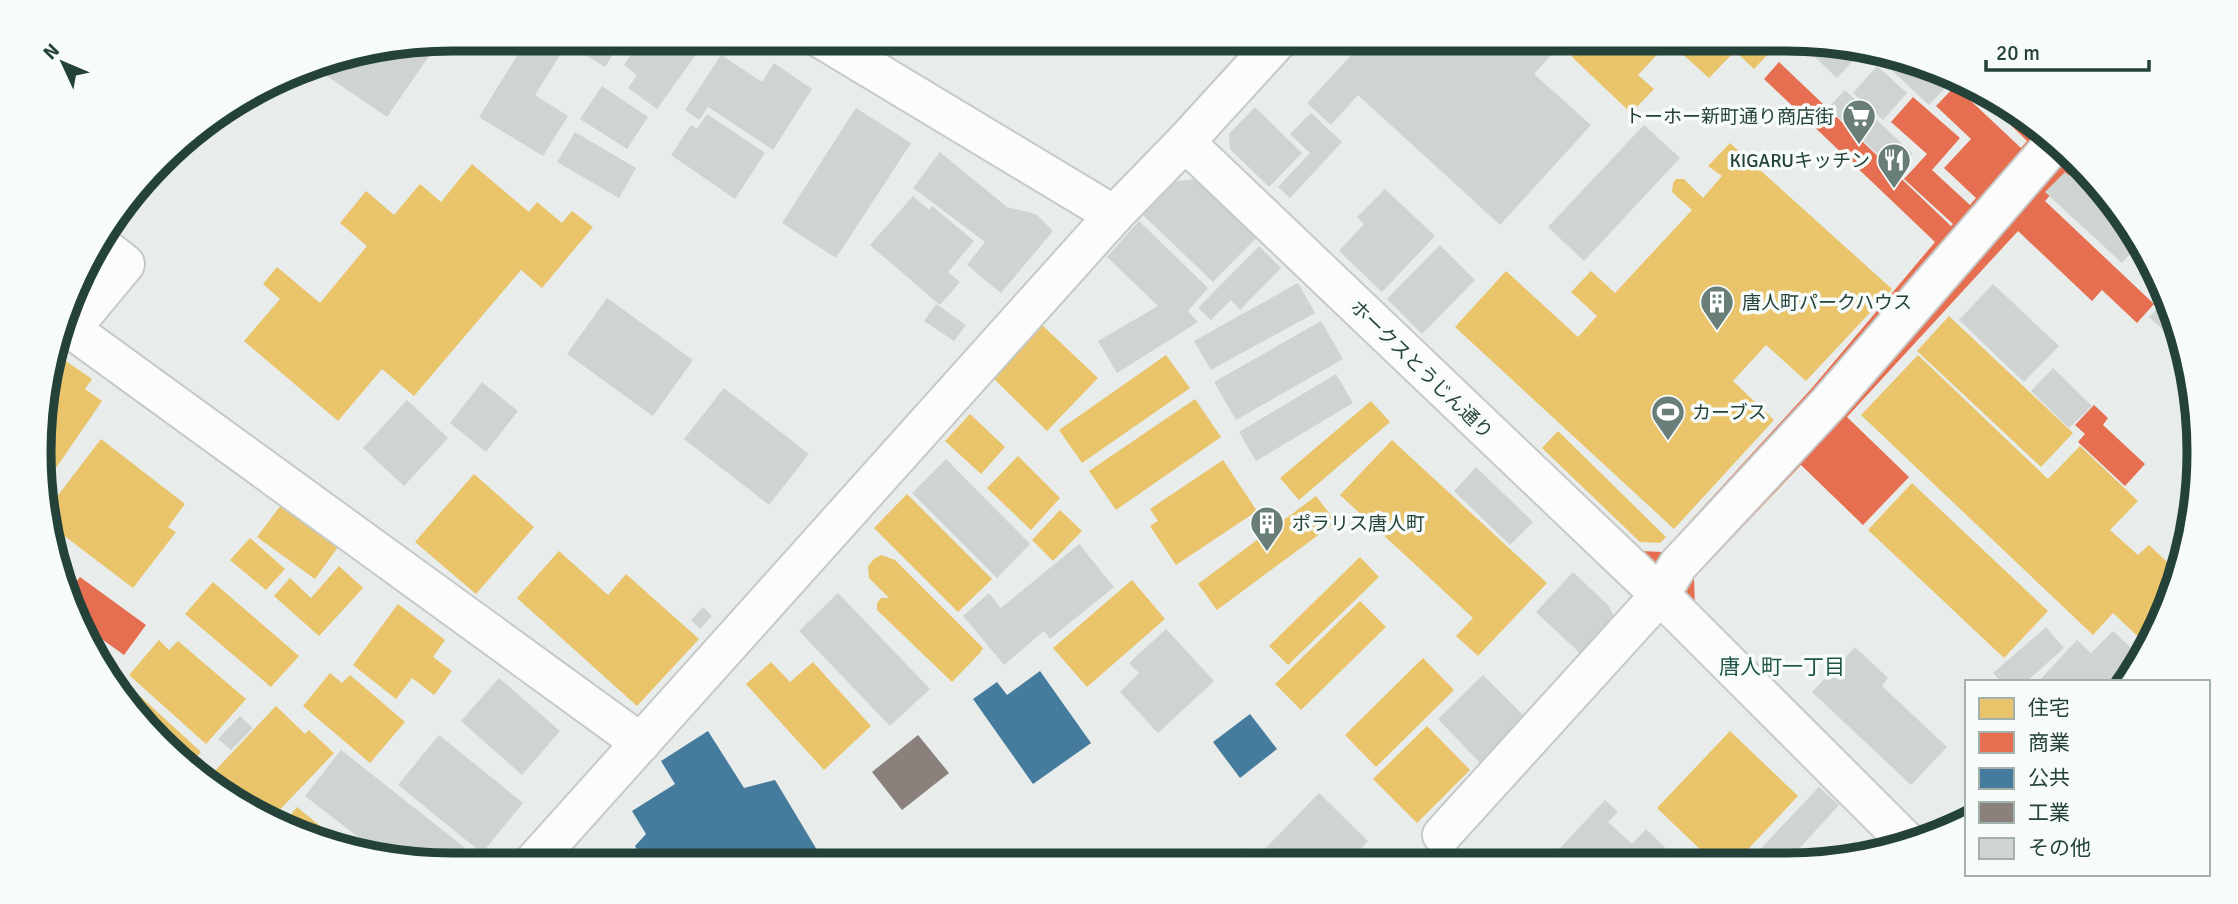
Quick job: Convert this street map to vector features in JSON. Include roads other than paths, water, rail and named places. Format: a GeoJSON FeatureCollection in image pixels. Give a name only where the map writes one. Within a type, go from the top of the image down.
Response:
{"type":"FeatureCollection","features":[{"type":"Feature","properties":{"kind":"street"},"geometry":{"type":"LineString","coordinates":[[842,51],[1114,215]]}},
{"type":"Feature","properties":{"kind":"street"},"geometry":{"type":"LineString","coordinates":[[542,853],[1114,215],[1268,51]]}},
{"type":"Feature","properties":{"kind":"street","name":"ホークスとうじん通り"},"geometry":{"type":"LineString","coordinates":[[1185,142],[1660,595],[1901,836]]}},
{"type":"Feature","properties":{"kind":"street"},"geometry":{"type":"LineString","coordinates":[[1442,835],[1660,595],[1678,565],[1828,404],[2049,149]]}},
{"type":"Feature","properties":{"kind":"street"},"geometry":{"type":"LineString","coordinates":[[106,249],[125,264],[71,329],[641,743]]}},
{"type":"Feature","properties":{"kind":"place","name":"トーホー新町通り商店街"},"geometry":{"type":"Point","coordinates":[1859,146]}},
{"type":"Feature","properties":{"kind":"place","name":"KIGARUキッチン"},"geometry":{"type":"Point","coordinates":[1894,190]}},
{"type":"Feature","properties":{"kind":"place","name":"唐人町パークハウス"},"geometry":{"type":"Point","coordinates":[1717,332]}},
{"type":"Feature","properties":{"kind":"place","name":"カーブス"},"geometry":{"type":"Point","coordinates":[1668,442]}},
{"type":"Feature","properties":{"kind":"place","name":"ポラリス唐人町"},"geometry":{"type":"Point","coordinates":[1267,553]}},
{"type":"Feature","properties":{"kind":"district","name":"唐人町一丁目"},"geometry":{"type":"Point","coordinates":[1782,667]}}]}
